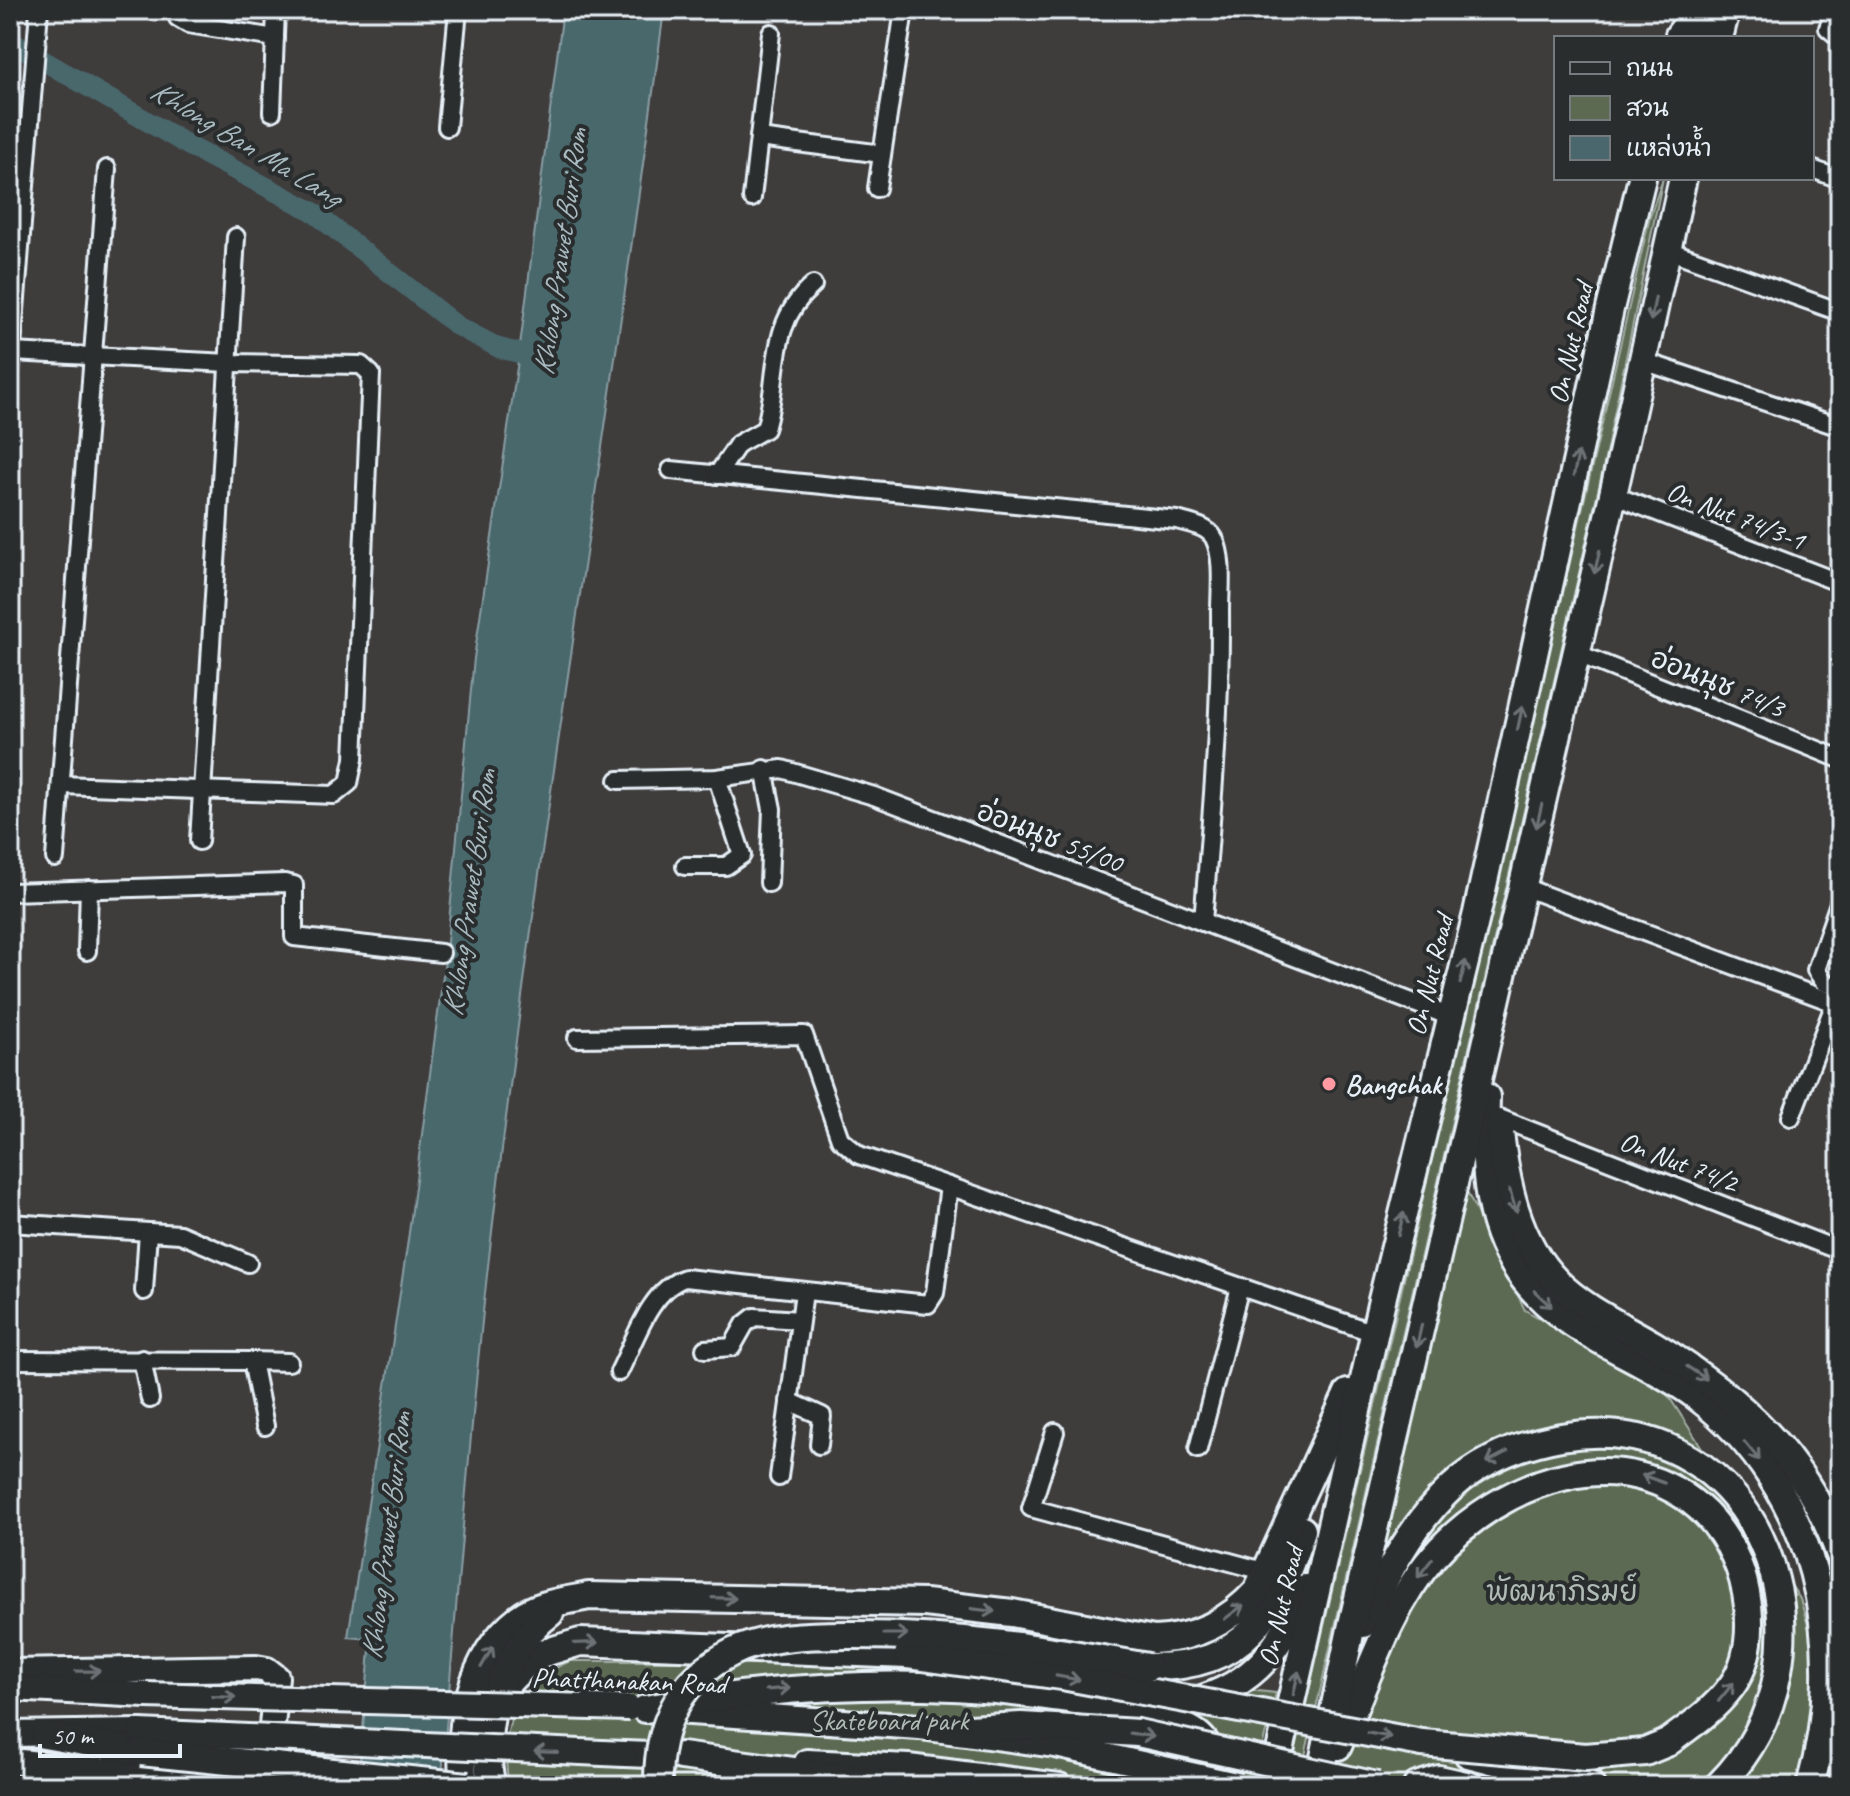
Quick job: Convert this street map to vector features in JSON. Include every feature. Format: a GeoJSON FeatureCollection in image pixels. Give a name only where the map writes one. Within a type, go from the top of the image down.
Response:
{"type":"FeatureCollection","features":[{"type":"Feature","properties":{"kind":"main road"},"geometry":{"type":"LineString","coordinates":[[1717,36],[1726,10]]}},
{"type":"Feature","properties":{"kind":"main road"},"geometry":{"type":"LineString","coordinates":[[1681,28],[1693,17],[1701,20],[1714,36]]}},
{"type":"Feature","properties":{"kind":"main road","name":"On Nut Road"},"geometry":{"type":"LineString","coordinates":[[1272,1786],[1344,1432],[1382,1300],[1451,1017],[1642,180]]}},
{"type":"Feature","properties":{"kind":"main road"},"geometry":{"type":"LineString","coordinates":[[1319,1786],[1682,180]]}},
{"type":"Feature","properties":{"kind":"main road"},"geometry":{"type":"LineString","coordinates":[[1487,1041],[1512,1198],[1525,1234],[1556,1281],[1592,1308],[1722,1390],[1756,1420],[1803,1475],[1825,1514],[1840,1555]]}},
{"type":"Feature","properties":{"kind":"main road"},"geometry":{"type":"LineString","coordinates":[[1487,1041],[1487,1188],[1500,1235],[1519,1272],[1539,1298],[1578,1327],[1694,1395],[1727,1424],[1756,1455],[1795,1518],[1822,1583],[1831,1633],[1832,1698],[1824,1746],[1810,1786]]}},
{"type":"Feature","properties":{"kind":"main road"},"geometry":{"type":"LineString","coordinates":[[1128,1709],[1188,1703],[1226,1692],[1251,1675],[1265,1659],[1296,1612],[1309,1579],[1344,1432],[1382,1300]]}},
{"type":"Feature","properties":{"kind":"main road"},"geometry":{"type":"LineString","coordinates":[[140,1742],[466,1786],[463,1722],[482,1660],[520,1617],[543,1606],[589,1596],[925,1603],[1012,1613],[1154,1640],[1193,1635],[1229,1617],[1257,1591],[1344,1432]]}},
{"type":"Feature","properties":{"kind":"main road"},"geometry":{"type":"LineString","coordinates":[[658,1786],[661,1738],[675,1703],[693,1680],[716,1662],[752,1645],[822,1635],[957,1637],[1148,1667],[1174,1667],[1221,1655],[1252,1632],[1272,1607],[1285,1583],[1344,1432]]}},
{"type":"Feature","properties":{"kind":"main road"},"geometry":{"type":"LineString","coordinates":[[1335,1707],[1360,1630],[1391,1565],[1425,1516],[1452,1487],[1506,1452],[1535,1442],[1571,1436],[1634,1437],[1672,1448],[1704,1465],[1750,1504],[1768,1527],[1785,1562],[1798,1626],[1789,1684],[1763,1741],[1718,1786]]}},
{"type":"Feature","properties":{"kind":"main road"},"geometry":{"type":"LineString","coordinates":[[1319,1786],[1404,1598],[1435,1555],[1479,1518],[1521,1492],[1587,1473],[1634,1472],[1677,1489],[1714,1523],[1741,1569],[1749,1638],[1732,1686],[1708,1714],[1667,1743],[1645,1752],[1586,1757],[1422,1743]]}},
{"type":"Feature","properties":{"kind":"main road"},"geometry":{"type":"LineString","coordinates":[[492,1786],[487,1757],[488,1730],[497,1693],[535,1624],[554,1611],[589,1596]]}},
{"type":"Feature","properties":{"kind":"main road"},"geometry":{"type":"LineString","coordinates":[[497,1693],[534,1656],[580,1642],[908,1655],[1062,1676],[1422,1743],[1591,1786]]}},
{"type":"Feature","properties":{"kind":"main road"},"geometry":{"type":"LineString","coordinates":[[10,1672],[256,1668],[276,1677],[265,1756],[257,1775],[244,1783],[178,1782],[10,1761]]}},
{"type":"Feature","properties":{"kind":"main road"},"geometry":{"type":"LineString","coordinates":[[637,1708],[764,1690],[945,1684],[1128,1709],[1178,1724],[1200,1737],[1209,1750],[1206,1786]]}},
{"type":"Feature","properties":{"kind":"main road","name":"Phatthanakan Road"},"geometry":{"type":"LineString","coordinates":[[10,1688],[146,1695],[637,1708],[920,1727],[1056,1745],[1240,1786]]}},
{"type":"Feature","properties":{"kind":"main road"},"geometry":{"type":"LineString","coordinates":[[952,1730],[1036,1727],[1138,1733],[1377,1786]]}},
{"type":"Feature","properties":{"kind":"main road"},"geometry":{"type":"LineString","coordinates":[[10,1734],[140,1742],[681,1756],[907,1777],[1059,1786]]}},
{"type":"Feature","properties":{"kind":"main road"},"geometry":{"type":"LineString","coordinates":[[1417,1786],[1439,1779],[1470,1786]]}},
{"type":"Feature","properties":{"kind":"street"},"geometry":{"type":"LineString","coordinates":[[10,373],[39,10]]}},
{"type":"Feature","properties":{"kind":"street"},"geometry":{"type":"LineString","coordinates":[[177,10],[178,18],[188,24],[275,38]]}},
{"type":"Feature","properties":{"kind":"street"},"geometry":{"type":"LineString","coordinates":[[272,112],[276,10]]}},
{"type":"Feature","properties":{"kind":"street"},"geometry":{"type":"LineString","coordinates":[[447,127],[458,10]]}},
{"type":"Feature","properties":{"kind":"street"},"geometry":{"type":"LineString","coordinates":[[877,188],[904,10]]}},
{"type":"Feature","properties":{"kind":"street"},"geometry":{"type":"LineString","coordinates":[[1836,10],[1828,28],[1840,38]]}},
{"type":"Feature","properties":{"kind":"street"},"geometry":{"type":"LineString","coordinates":[[752,198],[771,33]]}},
{"type":"Feature","properties":{"kind":"street"},"geometry":{"type":"LineString","coordinates":[[759,138],[882,154]]}},
{"type":"Feature","properties":{"kind":"street"},"geometry":{"type":"LineString","coordinates":[[55,858],[107,169]]}},
{"type":"Feature","properties":{"kind":"street"},"geometry":{"type":"LineString","coordinates":[[1814,170],[1840,179]]}},
{"type":"Feature","properties":{"kind":"street"},"geometry":{"type":"LineString","coordinates":[[199,841],[236,237]]}},
{"type":"Feature","properties":{"kind":"street"},"geometry":{"type":"LineString","coordinates":[[1665,249],[1840,312]]}},
{"type":"Feature","properties":{"kind":"street"},"geometry":{"type":"LineString","coordinates":[[717,475],[738,444],[765,429],[784,328],[794,301],[813,285]]}},
{"type":"Feature","properties":{"kind":"street"},"geometry":{"type":"LineString","coordinates":[[12,352],[229,363],[361,365],[371,374],[354,759],[349,783],[334,795],[61,785]]}},
{"type":"Feature","properties":{"kind":"street"},"geometry":{"type":"LineString","coordinates":[[1643,361],[1840,427]]}},
{"type":"Feature","properties":{"kind":"street"},"geometry":{"type":"LineString","coordinates":[[671,470],[1177,520],[1208,530],[1216,541],[1220,570],[1220,632],[1214,784],[1203,922]]}},
{"type":"Feature","properties":{"kind":"street","name":"On Nut 74/3-1"},"geometry":{"type":"LineString","coordinates":[[1613,495],[1840,583]]}},
{"type":"Feature","properties":{"kind":"street","name":"อ่อนนุช 74/3"},"geometry":{"type":"LineString","coordinates":[[1576,653],[1840,759]]}},
{"type":"Feature","properties":{"kind":"street"},"geometry":{"type":"LineString","coordinates":[[764,769],[772,809],[769,883]]}},
{"type":"Feature","properties":{"kind":"street","name":"อ่อนนุช 55/00"},"geometry":{"type":"LineString","coordinates":[[618,780],[717,778],[764,769],[797,773],[874,796],[1451,1017]]}},
{"type":"Feature","properties":{"kind":"street"},"geometry":{"type":"LineString","coordinates":[[685,866],[726,866],[742,855],[717,778]]}},
{"type":"Feature","properties":{"kind":"street"},"geometry":{"type":"LineString","coordinates":[[10,892],[285,883],[294,885],[296,895],[294,937],[441,953]]}},
{"type":"Feature","properties":{"kind":"street"},"geometry":{"type":"LineString","coordinates":[[1523,887],[1838,998]]}},
{"type":"Feature","properties":{"kind":"street"},"geometry":{"type":"LineString","coordinates":[[87,951],[89,889]]}},
{"type":"Feature","properties":{"kind":"street"},"geometry":{"type":"LineString","coordinates":[[1838,998],[1816,970],[1840,900]]}},
{"type":"Feature","properties":{"kind":"street"},"geometry":{"type":"LineString","coordinates":[[1791,1117],[1838,998]]}},
{"type":"Feature","properties":{"kind":"street"},"geometry":{"type":"LineString","coordinates":[[577,1038],[804,1035],[840,1139],[859,1155],[1371,1332]]}},
{"type":"Feature","properties":{"kind":"street","name":"On Nut 74/2"},"geometry":{"type":"LineString","coordinates":[[1499,1118],[1840,1251]]}},
{"type":"Feature","properties":{"kind":"street"},"geometry":{"type":"LineString","coordinates":[[619,1372],[658,1298],[671,1283],[685,1278],[928,1304],[935,1293],[949,1186]]}},
{"type":"Feature","properties":{"kind":"street"},"geometry":{"type":"LineString","coordinates":[[10,1223],[180,1234],[248,1263]]}},
{"type":"Feature","properties":{"kind":"street"},"geometry":{"type":"LineString","coordinates":[[144,1291],[148,1232]]}},
{"type":"Feature","properties":{"kind":"street"},"geometry":{"type":"LineString","coordinates":[[1198,1449],[1240,1287]]}},
{"type":"Feature","properties":{"kind":"street"},"geometry":{"type":"LineString","coordinates":[[779,1477],[804,1292]]}},
{"type":"Feature","properties":{"kind":"street"},"geometry":{"type":"LineString","coordinates":[[705,1349],[732,1347],[745,1324],[754,1317],[800,1320]]}},
{"type":"Feature","properties":{"kind":"street"},"geometry":{"type":"LineString","coordinates":[[142,1359],[150,1399]]}},
{"type":"Feature","properties":{"kind":"street"},"geometry":{"type":"LineString","coordinates":[[10,1360],[289,1362]]}},
{"type":"Feature","properties":{"kind":"street"},"geometry":{"type":"LineString","coordinates":[[252,1361],[265,1426]]}},
{"type":"Feature","properties":{"kind":"street"},"geometry":{"type":"LineString","coordinates":[[789,1401],[822,1416],[819,1445]]}},
{"type":"Feature","properties":{"kind":"street"},"geometry":{"type":"LineString","coordinates":[[1055,1432],[1031,1508],[1267,1572]]}},
{"type":"Feature","properties":{"kind":"green space"},"geometry":{"type":"Polygon","coordinates":[[[1663,180],[1601,478],[1298,1786],[1287,1786],[1650,216],[1663,180]]]}},
{"type":"Feature","properties":{"kind":"green space","name":"พัฒนาภิรมย์"},"geometry":{"type":"Polygon","coordinates":[[[1457,1172],[1525,1310],[1662,1386],[1800,1599],[1840,1729],[1840,1786],[1315,1786],[1457,1172]]]}},
{"type":"Feature","properties":{"kind":"green space","name":"Skateboard park"},"geometry":{"type":"Polygon","coordinates":[[[908,1655],[1276,1693],[1252,1786],[509,1786],[506,1745],[514,1710],[535,1682],[570,1661],[755,1661],[908,1655]]]}},
{"type":"Feature","properties":{"kind":"water","name":"Khlong Prawet Buri Rom"},"geometry":{"type":"Polygon","coordinates":[[[563,10],[664,10],[506,1117],[474,1403],[441,1786],[359,1773],[371,1639],[348,1637],[408,1240],[446,953],[474,658],[519,354],[563,10]]]}},
{"type":"Feature","properties":{"kind":"waterway","name":"Khlong Ban Ma Lang"},"geometry":{"type":"LineString","coordinates":[[10,41],[193,148],[312,211],[457,326],[499,348],[546,360]]}},
{"type":"Feature","properties":{"kind":"place","name":"Bangchak"},"geometry":{"type":"Point","coordinates":[1329,1084]}}]}
